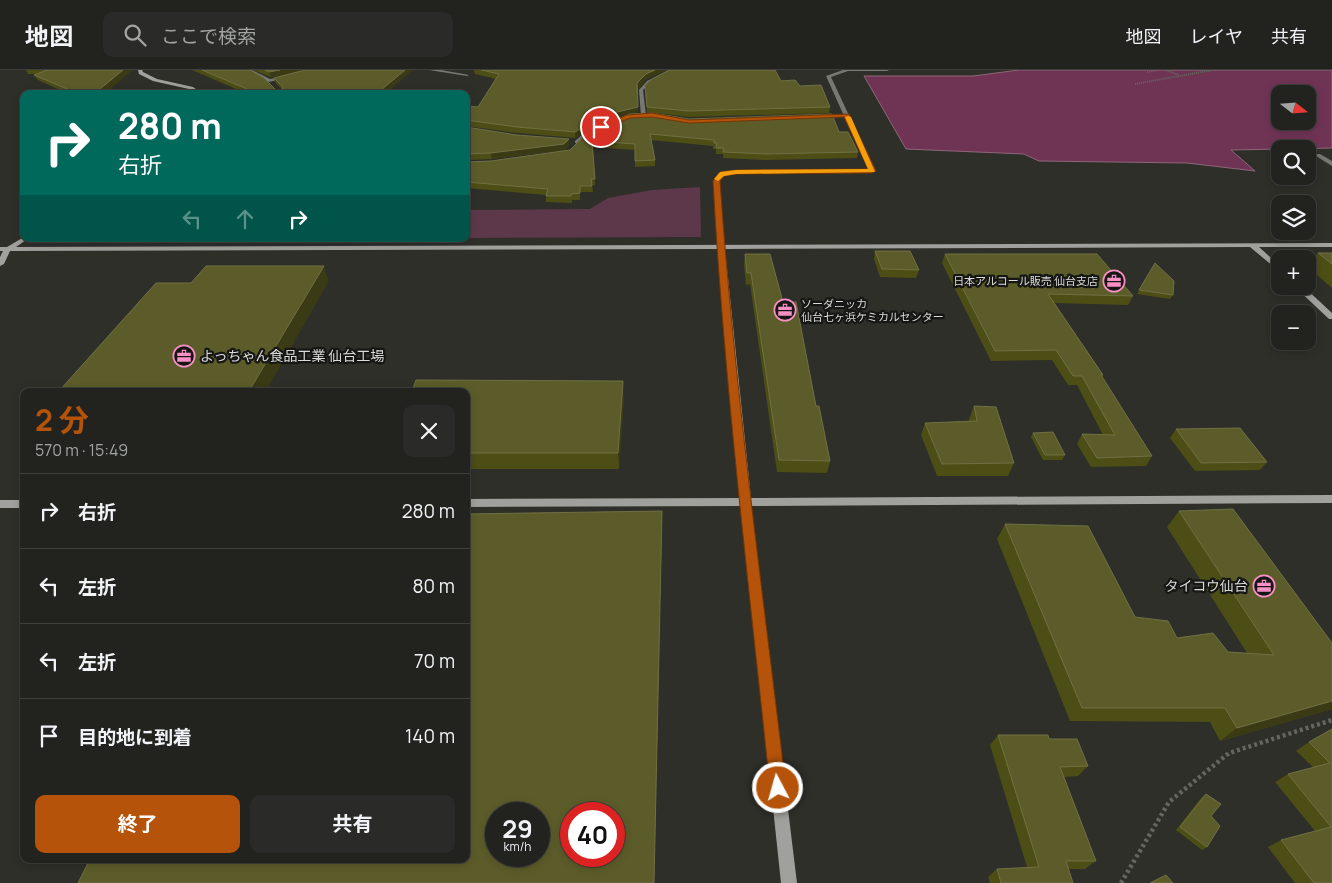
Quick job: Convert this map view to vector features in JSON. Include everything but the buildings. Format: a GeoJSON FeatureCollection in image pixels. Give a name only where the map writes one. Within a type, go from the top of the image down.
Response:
{"type":"FeatureCollection","features":[{"type":"Feature","properties":{"kind":"street"},"geometry":{"type":"LineString","coordinates":[[140,70],[141,73],[155,80],[194,90]]}},
{"type":"Feature","properties":{"kind":"street"},"geometry":{"type":"LineString","coordinates":[[248,70],[271,84],[297,75]]}},
{"type":"Feature","properties":{"kind":"street"},"geometry":{"type":"LineString","coordinates":[[431,70],[467,74]]}},
{"type":"Feature","properties":{"kind":"street"},"geometry":{"type":"LineString","coordinates":[[643,115],[641,90],[649,82],[674,70]]}},
{"type":"Feature","properties":{"kind":"street"},"geometry":{"type":"LineString","coordinates":[[789,883],[746,503],[716,181],[722,174],[736,172],[872,171],[828,76],[848,70],[888,70]]}},
{"type":"Feature","properties":{"kind":"street"},"geometry":{"type":"LineString","coordinates":[[636,116],[652,115]]}},
{"type":"Feature","properties":{"kind":"street"},"geometry":{"type":"LineString","coordinates":[[837,115],[846,115]]}},
{"type":"Feature","properties":{"kind":"street"},"geometry":{"type":"LineString","coordinates":[[572,148],[587,133],[603,126]]}},
{"type":"Feature","properties":{"kind":"street"},"geometry":{"type":"LineString","coordinates":[[567,141],[577,142]]}},
{"type":"Feature","properties":{"kind":"street"},"geometry":{"type":"LineString","coordinates":[[1318,155],[1332,164]]}},
{"type":"Feature","properties":{"kind":"street"},"geometry":{"type":"LineString","coordinates":[[0,264],[4,249],[20,241]]}},
{"type":"Feature","properties":{"kind":"street"},"geometry":{"type":"LineString","coordinates":[[1252,245],[1271,262]]}},
{"type":"Feature","properties":{"kind":"street"},"geometry":{"type":"LineString","coordinates":[[4,249],[1332,245]]}},
{"type":"Feature","properties":{"kind":"street"},"geometry":{"type":"LineString","coordinates":[[1308,295],[1332,317]]}},
{"type":"Feature","properties":{"kind":"street"},"geometry":{"type":"LineString","coordinates":[[470,503],[1332,499]]}},
{"type":"Feature","properties":{"kind":"street"},"geometry":{"type":"LineString","coordinates":[[0,504],[20,504]]}},
{"type":"Feature","properties":{"kind":"path"},"geometry":{"type":"LineString","coordinates":[[1147,72],[1158,70]]}},
{"type":"Feature","properties":{"kind":"path"},"geometry":{"type":"LineString","coordinates":[[1166,70],[1181,76]]}},
{"type":"Feature","properties":{"kind":"path"},"geometry":{"type":"LineString","coordinates":[[1135,84],[1213,70]]}},
{"type":"Feature","properties":{"kind":"path"},"geometry":{"type":"LineString","coordinates":[[1121,883],[1169,802],[1229,753],[1332,720]]}},
{"type":"Feature","properties":{"kind":"shaded area"},"geometry":{"type":"Polygon","coordinates":[[[1019,70],[1332,70],[1332,148],[1316,148],[1316,140],[1271,140],[1271,149],[1231,150],[1255,171],[1187,163],[1039,161],[1024,154],[906,149],[864,76],[973,76],[1019,70]]]}},
{"type":"Feature","properties":{"kind":"shaded area"},"geometry":{"type":"Polygon","coordinates":[[[700,187],[701,237],[470,238],[470,210],[590,209],[608,198],[652,190],[700,187]]]}},
{"type":"Feature","properties":{"kind":"slow traffic"},"geometry":{"type":"LineString","coordinates":[[718,179],[722,174],[736,172],[872,171],[848,117]]}},
{"type":"Feature","properties":{"kind":"place","name":"日本アルコール販売 仙台支店"},"geometry":{"type":"Point","coordinates":[1114,281]}},
{"type":"Feature","properties":{"kind":"place","name":"ソーダニッカ 仙台七ヶ浜ケミカルセンター"},"geometry":{"type":"Point","coordinates":[785,310]}},
{"type":"Feature","properties":{"kind":"place","name":"よっちゃん食品工業 仙台工場"},"geometry":{"type":"Point","coordinates":[184,356]}},
{"type":"Feature","properties":{"kind":"place","name":"タイコウ仙台"},"geometry":{"type":"Point","coordinates":[1264,586]}},
{"type":"Feature","properties":{"kind":"route"},"geometry":{"type":"LineString","coordinates":[[601,127],[629,116],[652,115],[689,122],[718,119],[846,115],[872,171],[736,172],[722,174],[716,181],[742,463],[778,788]]}}]}
